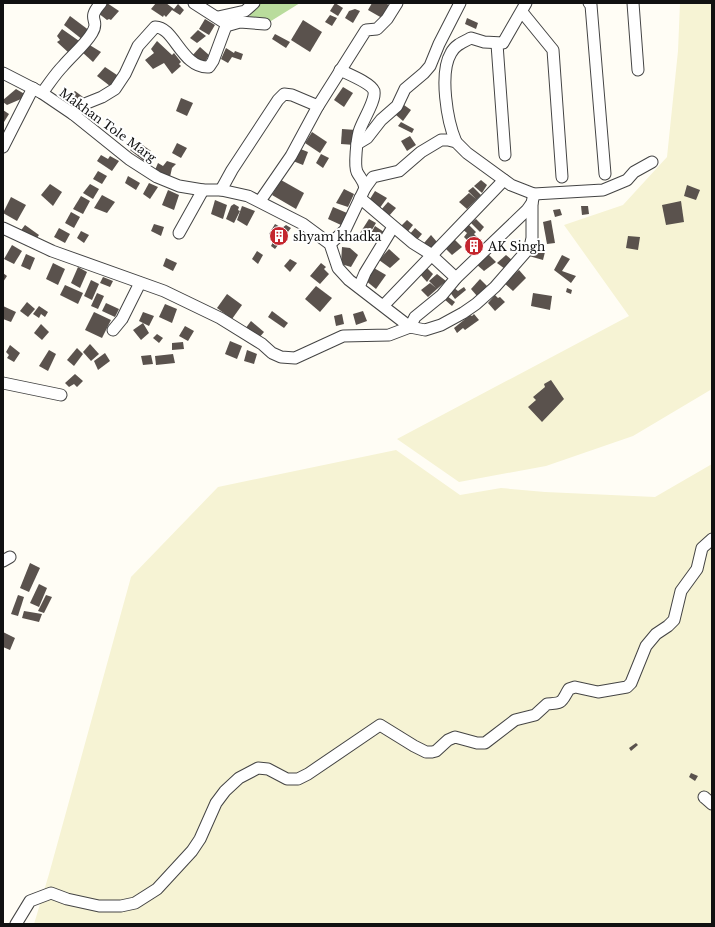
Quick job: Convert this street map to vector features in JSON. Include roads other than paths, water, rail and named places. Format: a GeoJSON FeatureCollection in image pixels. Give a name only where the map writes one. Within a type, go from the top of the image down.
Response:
{"type":"FeatureCollection","features":[{"type":"Feature","properties":{"kind":"street"},"geometry":{"type":"LineString","coordinates":[[3,147],[38,91],[53,77],[92,34],[96,24],[92,14],[101,3]]}},
{"type":"Feature","properties":{"kind":"street"},"geometry":{"type":"LineString","coordinates":[[194,3],[218,17],[226,26]]}},
{"type":"Feature","properties":{"kind":"street"},"geometry":{"type":"LineString","coordinates":[[218,17],[245,11],[254,3]]}},
{"type":"Feature","properties":{"kind":"street"},"geometry":{"type":"LineString","coordinates":[[260,201],[291,156],[318,106],[366,30],[377,29],[387,19],[397,3]]}},
{"type":"Feature","properties":{"kind":"street"},"geometry":{"type":"LineString","coordinates":[[357,144],[367,138],[381,120],[397,106],[405,89],[430,66],[439,44],[460,3]]}},
{"type":"Feature","properties":{"kind":"street"},"geometry":{"type":"LineString","coordinates":[[589,3],[591,5],[605,174]]}},
{"type":"Feature","properties":{"kind":"street"},"geometry":{"type":"LineString","coordinates":[[633,3],[638,70]]}},
{"type":"Feature","properties":{"kind":"street"},"geometry":{"type":"LineString","coordinates":[[562,177],[553,50],[524,7],[503,43],[497,44],[471,38],[459,44],[451,53],[445,73],[448,113],[456,142],[504,180],[533,198],[603,190],[627,180],[634,172],[652,162]]}},
{"type":"Feature","properties":{"kind":"street"},"geometry":{"type":"LineString","coordinates":[[226,26],[240,22],[265,24]]}},
{"type":"Feature","properties":{"kind":"street"},"geometry":{"type":"LineString","coordinates":[[73,114],[82,105],[102,97],[115,89],[125,74],[138,46],[155,27],[160,28],[165,32],[190,61],[198,66],[209,67],[213,61],[226,26]]}},
{"type":"Feature","properties":{"kind":"street"},"geometry":{"type":"LineString","coordinates":[[497,44],[505,154]]}},
{"type":"Feature","properties":{"kind":"street"},"geometry":{"type":"LineString","coordinates":[[340,70],[370,85],[374,92],[373,100],[362,121],[357,144],[356,167],[357,172],[364,183],[362,193]]}},
{"type":"Feature","properties":{"kind":"street","name":"Makhan Tole Marg"},"geometry":{"type":"LineString","coordinates":[[3,73],[38,91],[73,114],[128,159],[157,177],[179,186],[203,190],[221,190],[248,196],[304,224],[330,244]]}},
{"type":"Feature","properties":{"kind":"street"},"geometry":{"type":"LineString","coordinates":[[221,190],[232,170],[278,100],[284,94],[292,95],[318,106]]}},
{"type":"Feature","properties":{"kind":"street"},"geometry":{"type":"LineString","coordinates":[[456,142],[441,140],[421,152],[399,171],[373,177],[362,193],[345,230],[330,244],[338,268],[359,287],[384,305],[410,327],[425,330],[441,325],[476,304],[495,288],[530,247],[532,238],[533,198]]}},
{"type":"Feature","properties":{"kind":"street"},"geometry":{"type":"LineString","coordinates":[[384,305],[504,180]]}},
{"type":"Feature","properties":{"kind":"street"},"geometry":{"type":"LineString","coordinates":[[179,233],[203,190]]}},
{"type":"Feature","properties":{"kind":"street"},"geometry":{"type":"LineString","coordinates":[[362,193],[394,227],[456,278]]}},
{"type":"Feature","properties":{"kind":"street"},"geometry":{"type":"LineString","coordinates":[[3,228],[30,243],[52,252],[164,291],[220,318],[262,344],[267,350],[281,357],[295,358],[330,340],[343,336],[389,335],[410,327],[415,317],[442,295],[456,278],[533,198]]}},
{"type":"Feature","properties":{"kind":"street"},"geometry":{"type":"LineString","coordinates":[[359,287],[372,260],[394,227]]}},
{"type":"Feature","properties":{"kind":"street"},"geometry":{"type":"LineString","coordinates":[[113,330],[122,319],[140,283]]}},
{"type":"Feature","properties":{"kind":"street"},"geometry":{"type":"LineString","coordinates":[[3,383],[61,395]]}},
{"type":"Feature","properties":{"kind":"street"},"geometry":{"type":"LineString","coordinates":[[16,924],[30,901],[51,893],[68,899],[99,906],[121,906],[135,903],[157,889],[200,839],[216,803],[225,791],[239,778],[258,768],[268,769],[288,779],[298,779],[308,774],[380,725],[401,739],[426,752],[436,751],[448,740],[455,738],[477,743],[485,743],[515,720],[535,715],[547,704],[558,704],[562,702],[569,689],[581,688],[598,692],[627,687],[631,683],[646,646],[656,634],[674,620],[681,591],[697,569],[702,548],[712,539]]}},
{"type":"Feature","properties":{"kind":"place","name":"shyam khadka"},"geometry":{"type":"Point","coordinates":[279,236]}},
{"type":"Feature","properties":{"kind":"place","name":"AK Singh"},"geometry":{"type":"Point","coordinates":[474,246]}}]}
